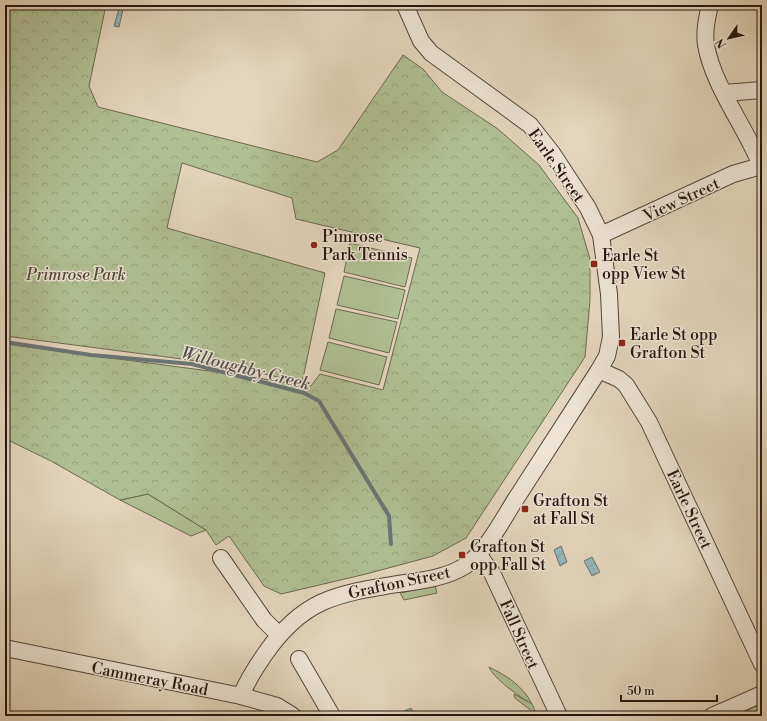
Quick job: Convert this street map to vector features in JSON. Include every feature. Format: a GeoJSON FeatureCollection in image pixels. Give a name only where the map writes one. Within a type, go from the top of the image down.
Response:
{"type":"FeatureCollection","features":[{"type":"Feature","properties":{"kind":"street","name":"Earle Street"},"geometry":{"type":"LineString","coordinates":[[405,5],[421,41],[431,53],[523,120],[537,133],[574,186],[601,235],[605,255],[611,328]]}},
{"type":"Feature","properties":{"kind":"street"},"geometry":{"type":"LineString","coordinates":[[710,5],[705,24],[706,44],[724,93],[762,167]]}},
{"type":"Feature","properties":{"kind":"street"},"geometry":{"type":"LineString","coordinates":[[724,93],[762,90]]}},
{"type":"Feature","properties":{"kind":"street","name":"View Street"},"geometry":{"type":"LineString","coordinates":[[601,235],[733,174],[762,167]]}},
{"type":"Feature","properties":{"kind":"street","name":"Grafton Street"},"geometry":{"type":"LineString","coordinates":[[241,696],[257,667],[279,635],[295,619],[317,603],[342,594],[418,581],[446,574],[464,567],[478,554],[498,526],[599,370],[610,346],[611,328]]}},
{"type":"Feature","properties":{"kind":"street","name":"Earle Street"},"geometry":{"type":"LineString","coordinates":[[599,370],[619,379],[626,385],[649,422],[762,664]]}},
{"type":"Feature","properties":{"kind":"street","name":"Fall Street"},"geometry":{"type":"LineString","coordinates":[[478,554],[492,573],[559,716]]}},
{"type":"Feature","properties":{"kind":"street"},"geometry":{"type":"LineString","coordinates":[[221,558],[264,620],[279,635]]}},
{"type":"Feature","properties":{"kind":"street","name":"Cammeray Road"},"geometry":{"type":"LineString","coordinates":[[5,648],[241,696],[278,706],[293,716]]}},
{"type":"Feature","properties":{"kind":"street"},"geometry":{"type":"LineString","coordinates":[[299,659],[332,716]]}},
{"type":"Feature","properties":{"kind":"street"},"geometry":{"type":"LineString","coordinates":[[712,716],[762,694]]}},
{"type":"Feature","properties":{"kind":"green space","name":"Primrose Park"},"geometry":{"type":"Polygon","coordinates":[[[5,5],[106,5],[89,86],[98,107],[317,162],[338,150],[403,55],[423,69],[442,92],[498,129],[539,165],[578,218],[590,259],[590,300],[585,357],[466,538],[433,556],[366,574],[281,594],[264,586],[229,536],[216,545],[206,530],[148,494],[120,500],[51,461],[10,441],[5,453],[5,344],[311,386],[320,374],[383,390],[420,248],[296,219],[292,198],[182,163],[167,228],[325,273],[302,383],[228,365],[5,336],[5,5]]]}},
{"type":"Feature","properties":{"kind":"green space"},"geometry":{"type":"Polygon","coordinates":[[[350,243],[412,258],[405,287],[344,272],[350,243]]]}},
{"type":"Feature","properties":{"kind":"green space"},"geometry":{"type":"Polygon","coordinates":[[[344,276],[405,290],[398,319],[337,305],[344,276]]]}},
{"type":"Feature","properties":{"kind":"green space"},"geometry":{"type":"Polygon","coordinates":[[[336,309],[397,322],[389,353],[329,338],[336,309]]]}},
{"type":"Feature","properties":{"kind":"green space"},"geometry":{"type":"Polygon","coordinates":[[[328,342],[387,357],[379,385],[320,370],[328,342]]]}},
{"type":"Feature","properties":{"kind":"green space"},"geometry":{"type":"Polygon","coordinates":[[[148,494],[206,530],[191,536],[120,500],[148,494]]]}},
{"type":"Feature","properties":{"kind":"green space"},"geometry":{"type":"Polygon","coordinates":[[[435,586],[437,593],[404,600],[400,593],[435,586]]]}},
{"type":"Feature","properties":{"kind":"green space"},"geometry":{"type":"Polygon","coordinates":[[[489,667],[519,686],[532,704],[501,682],[489,667]]]}},
{"type":"Feature","properties":{"kind":"green space"},"geometry":{"type":"Polygon","coordinates":[[[514,694],[532,704],[537,715],[515,698],[514,694]]]}},
{"type":"Feature","properties":{"kind":"green space"},"geometry":{"type":"Polygon","coordinates":[[[762,703],[762,716],[734,716],[762,703]]]}},
{"type":"Feature","properties":{"kind":"water"},"geometry":{"type":"Polygon","coordinates":[[[120,5],[124,5],[119,27],[114,26],[120,5]]]}},
{"type":"Feature","properties":{"kind":"water"},"geometry":{"type":"Polygon","coordinates":[[[561,546],[567,562],[560,566],[554,550],[561,546]]]}},
{"type":"Feature","properties":{"kind":"water"},"geometry":{"type":"Polygon","coordinates":[[[592,557],[600,572],[592,576],[584,561],[592,557]]]}},
{"type":"Feature","properties":{"kind":"water"},"geometry":{"type":"Polygon","coordinates":[[[411,708],[415,716],[394,716],[411,708]]]}},
{"type":"Feature","properties":{"kind":"waterway","name":"Willoughby Creek"},"geometry":{"type":"LineString","coordinates":[[5,342],[91,355],[192,364],[304,393],[319,401],[389,516],[391,544]]}},
{"type":"Feature","properties":{"kind":"place","name":"Pimrose Park Tennis"},"geometry":{"type":"Point","coordinates":[314,245]}},
{"type":"Feature","properties":{"kind":"place","name":"Earle St opp View St"},"geometry":{"type":"Point","coordinates":[594,264]}},
{"type":"Feature","properties":{"kind":"place","name":"Earle St opp Grafton St"},"geometry":{"type":"Point","coordinates":[622,343]}},
{"type":"Feature","properties":{"kind":"place","name":"Grafton St at Fall St"},"geometry":{"type":"Point","coordinates":[525,509]}},
{"type":"Feature","properties":{"kind":"place","name":"Grafton St opp Fall St"},"geometry":{"type":"Point","coordinates":[462,555]}}]}
